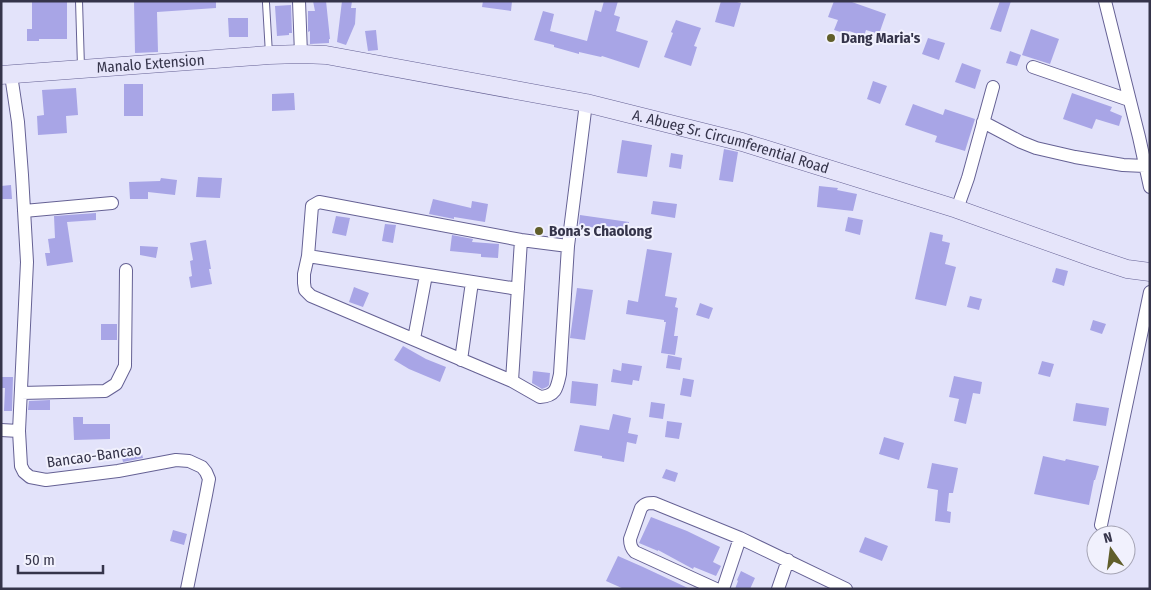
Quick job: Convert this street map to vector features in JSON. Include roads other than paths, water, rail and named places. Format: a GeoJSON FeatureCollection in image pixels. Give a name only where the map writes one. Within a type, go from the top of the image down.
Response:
{"type":"FeatureCollection","features":[{"type":"Feature","properties":{"kind":"street"},"geometry":{"type":"LineString","coordinates":[[299,1],[301,54]]}},
{"type":"Feature","properties":{"kind":"street"},"geometry":{"type":"LineString","coordinates":[[1105,1],[1150,187]]}},
{"type":"Feature","properties":{"kind":"street","name":"Manalo Extension"},"geometry":{"type":"LineString","coordinates":[[6,75],[301,54]]}},
{"type":"Feature","properties":{"kind":"street","name":"A. Abueg Sr. Circumferential Road"},"geometry":{"type":"LineString","coordinates":[[301,54],[326,55],[586,103],[742,142],[957,209],[1127,269],[1150,272]]}},
{"type":"Feature","properties":{"kind":"street"},"geometry":{"type":"LineString","coordinates":[[1033,67],[1129,100]]}},
{"type":"Feature","properties":{"kind":"street","name":"Bancao-Bancao"},"geometry":{"type":"LineString","coordinates":[[6,75],[18,122],[27,262],[19,430],[21,466],[30,477],[46,480],[118,471],[176,460],[189,460],[202,467],[209,479],[187,589]]}},
{"type":"Feature","properties":{"kind":"street"},"geometry":{"type":"LineString","coordinates":[[957,209],[968,178],[993,87]]}},
{"type":"Feature","properties":{"kind":"street"},"geometry":{"type":"LineString","coordinates":[[568,246],[521,240],[319,202],[312,206],[308,256],[304,274],[305,290],[311,296],[512,381],[540,397],[551,395],[555,391],[560,374],[568,246],[586,103]]}},
{"type":"Feature","properties":{"kind":"street"},"geometry":{"type":"LineString","coordinates":[[983,122],[1036,148],[1123,165],[1145,166]]}},
{"type":"Feature","properties":{"kind":"street"},"geometry":{"type":"LineString","coordinates":[[24,211],[112,203]]}},
{"type":"Feature","properties":{"kind":"street"},"geometry":{"type":"LineString","coordinates":[[512,381],[521,240]]}},
{"type":"Feature","properties":{"kind":"street"},"geometry":{"type":"LineString","coordinates":[[308,256],[518,289]]}},
{"type":"Feature","properties":{"kind":"street"},"geometry":{"type":"LineString","coordinates":[[21,393],[105,391],[116,384],[125,366],[126,270]]}},
{"type":"Feature","properties":{"kind":"street"},"geometry":{"type":"LineString","coordinates":[[414,339],[426,275]]}},
{"type":"Feature","properties":{"kind":"street"},"geometry":{"type":"LineString","coordinates":[[462,360],[472,282]]}},
{"type":"Feature","properties":{"kind":"street"},"geometry":{"type":"LineString","coordinates":[[1101,525],[1150,292]]}},
{"type":"Feature","properties":{"kind":"street"},"geometry":{"type":"LineString","coordinates":[[1,430],[19,430]]}},
{"type":"Feature","properties":{"kind":"street"},"geometry":{"type":"LineString","coordinates":[[716,589],[634,552],[630,539],[641,508],[644,505],[654,502],[740,538],[788,560],[841,588]]}},
{"type":"Feature","properties":{"kind":"street"},"geometry":{"type":"LineString","coordinates":[[723,589],[740,538]]}},
{"type":"Feature","properties":{"kind":"street"},"geometry":{"type":"LineString","coordinates":[[778,589],[788,560]]}},
{"type":"Feature","properties":{"kind":"lane"},"geometry":{"type":"LineString","coordinates":[[79,1],[81,69]]}},
{"type":"Feature","properties":{"kind":"lane"},"geometry":{"type":"LineString","coordinates":[[266,3],[269,55]]}},
{"type":"Feature","properties":{"kind":"place","name":"Dang Maria's"},"geometry":{"type":"Point","coordinates":[831,38]}},
{"type":"Feature","properties":{"kind":"place","name":"Bona’s Chaolong"},"geometry":{"type":"Point","coordinates":[539,231]}}]}
